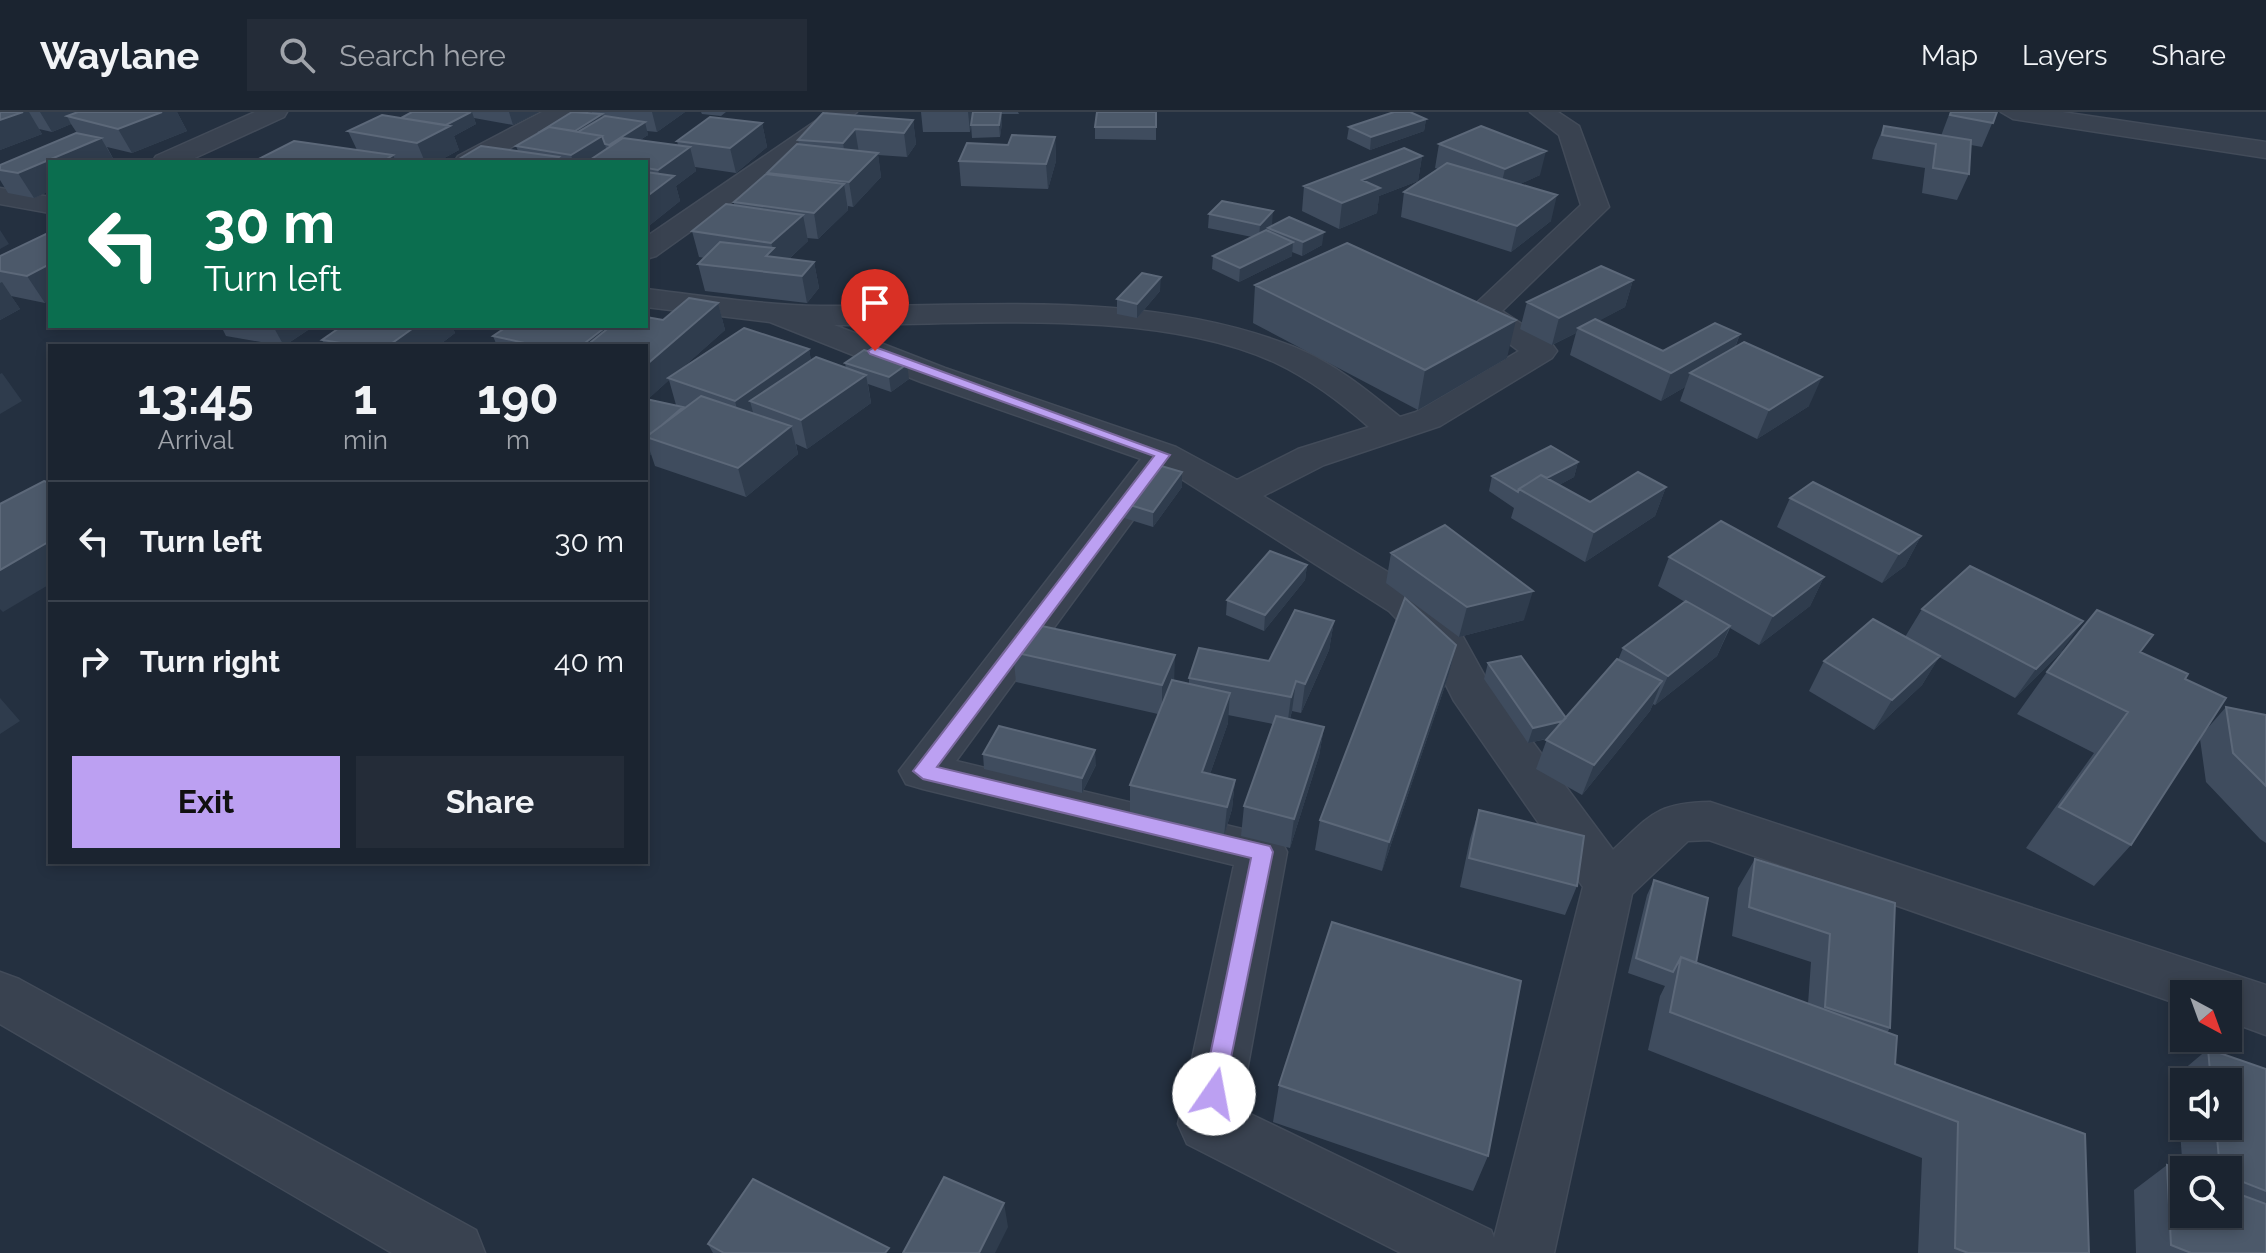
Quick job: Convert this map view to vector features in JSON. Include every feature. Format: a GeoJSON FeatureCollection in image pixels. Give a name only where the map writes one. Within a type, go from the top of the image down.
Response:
{"type":"FeatureCollection","features":[{"type":"Feature","properties":{"kind":"street"},"geometry":{"type":"LineString","coordinates":[[169,160],[275,112]]}},
{"type":"Feature","properties":{"kind":"street"},"geometry":{"type":"LineString","coordinates":[[471,160],[560,112]]}},
{"type":"Feature","properties":{"kind":"street"},"geometry":{"type":"LineString","coordinates":[[648,249],[845,112]]}},
{"type":"Feature","properties":{"kind":"street"},"geometry":{"type":"LineString","coordinates":[[1235,496],[1311,457],[1392,428],[1428,419],[1541,351],[1483,312],[1595,207],[1570,131],[1542,112]]}},
{"type":"Feature","properties":{"kind":"street"},"geometry":{"type":"LineString","coordinates":[[2013,112],[2266,150]]}},
{"type":"Feature","properties":{"kind":"street"},"geometry":{"type":"LineString","coordinates":[[2195,112],[2209,141]]}},
{"type":"Feature","properties":{"kind":"street"},"geometry":{"type":"LineString","coordinates":[[0,196],[48,205]]}},
{"type":"Feature","properties":{"kind":"street"},"geometry":{"type":"LineString","coordinates":[[648,298],[775,313],[1112,319],[1206,329],[1259,342],[1312,366],[1370,406],[1392,428]]}},
{"type":"Feature","properties":{"kind":"street"},"geometry":{"type":"LineString","coordinates":[[775,313],[933,375],[1163,455],[1404,601],[1447,645],[1470,690],[1609,884]]}},
{"type":"Feature","properties":{"kind":"street"},"geometry":{"type":"LineString","coordinates":[[1163,455],[923,771],[1262,852],[1208,1124],[1468,1253]]}},
{"type":"Feature","properties":{"kind":"street"},"geometry":{"type":"LineString","coordinates":[[1522,1253],[1609,884],[1676,822],[1710,821],[2179,980]]}},
{"type":"Feature","properties":{"kind":"street"},"geometry":{"type":"LineString","coordinates":[[0,996],[453,1253]]}},
{"type":"Feature","properties":{"kind":"street"},"geometry":{"type":"LineString","coordinates":[[2242,1002],[2266,1010]]}},
{"type":"Feature","properties":{"kind":"building"},"geometry":{"type":"Polygon","coordinates":[[[0,112],[23,112],[0,120],[0,112]]]}},
{"type":"Feature","properties":{"kind":"building"},"geometry":{"type":"Polygon","coordinates":[[[78,112],[162,112],[118,129],[67,116],[78,112]]]}},
{"type":"Feature","properties":{"kind":"building"},"geometry":{"type":"Polygon","coordinates":[[[412,112],[471,112],[446,125],[401,118],[412,112]]]}},
{"type":"Feature","properties":{"kind":"building"},"geometry":{"type":"Polygon","coordinates":[[[572,112],[602,114],[575,131],[549,127],[538,133],[572,112]]]}},
{"type":"Feature","properties":{"kind":"building"},"geometry":{"type":"Polygon","coordinates":[[[973,112],[1001,112],[999,125],[971,125],[973,112]]]}},
{"type":"Feature","properties":{"kind":"building"},"geometry":{"type":"Polygon","coordinates":[[[1097,112],[1156,112],[1156,127],[1095,127],[1097,112]]]}},
{"type":"Feature","properties":{"kind":"building"},"geometry":{"type":"Polygon","coordinates":[[[1394,112],[1410,112],[1426,119],[1371,137],[1349,127],[1394,112]]]}},
{"type":"Feature","properties":{"kind":"building"},"geometry":{"type":"Polygon","coordinates":[[[1951,112],[1997,112],[1993,123],[1950,115],[1951,112]]]}},
{"type":"Feature","properties":{"kind":"building"},"geometry":{"type":"Polygon","coordinates":[[[823,113],[913,120],[904,133],[855,129],[843,143],[798,140],[823,113]]]}},
{"type":"Feature","properties":{"kind":"building"},"geometry":{"type":"Polygon","coordinates":[[[382,115],[450,126],[417,143],[348,131],[382,115]]]}},
{"type":"Feature","properties":{"kind":"building"},"geometry":{"type":"Polygon","coordinates":[[[605,116],[645,122],[609,145],[605,144],[602,136],[578,132],[605,116]]]}},
{"type":"Feature","properties":{"kind":"building"},"geometry":{"type":"Polygon","coordinates":[[[710,117],[762,123],[730,148],[677,141],[710,117]]]}},
{"type":"Feature","properties":{"kind":"building"},"geometry":{"type":"Polygon","coordinates":[[[1481,126],[1546,151],[1505,169],[1439,144],[1481,126]]]}},
{"type":"Feature","properties":{"kind":"building"},"geometry":{"type":"Polygon","coordinates":[[[1884,126],[1971,140],[1969,174],[1933,168],[1936,144],[1882,135],[1884,126]]]}},
{"type":"Feature","properties":{"kind":"building"},"geometry":{"type":"Polygon","coordinates":[[[549,127],[602,136],[571,155],[516,146],[549,127]]]}},
{"type":"Feature","properties":{"kind":"building"},"geometry":{"type":"Polygon","coordinates":[[[76,133],[101,138],[18,173],[0,170],[0,165],[76,133]]]}},
{"type":"Feature","properties":{"kind":"building"},"geometry":{"type":"Polygon","coordinates":[[[1012,135],[1055,137],[1046,164],[959,161],[967,143],[1008,145],[1012,135]]]}},
{"type":"Feature","properties":{"kind":"building"},"geometry":{"type":"Polygon","coordinates":[[[623,138],[690,147],[658,170],[648,168],[648,160],[590,160],[623,138]]]}},
{"type":"Feature","properties":{"kind":"building"},"geometry":{"type":"Polygon","coordinates":[[[294,141],[393,155],[385,160],[257,160],[294,141]]]}},
{"type":"Feature","properties":{"kind":"building"},"geometry":{"type":"Polygon","coordinates":[[[797,144],[878,153],[849,182],[767,173],[797,144]]]}},
{"type":"Feature","properties":{"kind":"building"},"geometry":{"type":"Polygon","coordinates":[[[481,146],[559,157],[555,160],[457,160],[481,146]]]}},
{"type":"Feature","properties":{"kind":"building"},"geometry":{"type":"Polygon","coordinates":[[[1404,148],[1422,156],[1362,180],[1380,188],[1342,203],[1304,186],[1404,148]]]}},
{"type":"Feature","properties":{"kind":"building"},"geometry":{"type":"Polygon","coordinates":[[[1447,163],[1557,195],[1517,226],[1404,192],[1447,163]]]}},
{"type":"Feature","properties":{"kind":"building"},"geometry":{"type":"Polygon","coordinates":[[[648,172],[674,176],[648,196],[648,172]]]}},
{"type":"Feature","properties":{"kind":"building"},"geometry":{"type":"Polygon","coordinates":[[[766,174],[844,184],[814,213],[734,202],[766,174]]]}},
{"type":"Feature","properties":{"kind":"building"},"geometry":{"type":"Polygon","coordinates":[[[1222,201],[1273,211],[1260,225],[1209,214],[1222,201]]]}},
{"type":"Feature","properties":{"kind":"building"},"geometry":{"type":"Polygon","coordinates":[[[726,204],[803,215],[771,243],[692,231],[726,204]]]}},
{"type":"Feature","properties":{"kind":"building"},"geometry":{"type":"Polygon","coordinates":[[[1289,217],[1324,232],[1303,242],[1268,228],[1289,217]]]}},
{"type":"Feature","properties":{"kind":"building"},"geometry":{"type":"Polygon","coordinates":[[[1266,230],[1293,242],[1240,268],[1213,256],[1266,230]]]}},
{"type":"Feature","properties":{"kind":"building"},"geometry":{"type":"Polygon","coordinates":[[[48,233],[48,265],[27,276],[0,271],[0,256],[48,233]]]}},
{"type":"Feature","properties":{"kind":"building"},"geometry":{"type":"Polygon","coordinates":[[[720,242],[774,248],[766,256],[814,262],[802,276],[698,264],[720,242]]]}},
{"type":"Feature","properties":{"kind":"building"},"geometry":{"type":"Polygon","coordinates":[[[1347,243],[1516,320],[1425,370],[1255,285],[1347,243]]]}},
{"type":"Feature","properties":{"kind":"building"},"geometry":{"type":"Polygon","coordinates":[[[1601,266],[1633,280],[1559,318],[1527,302],[1601,266]]]}},
{"type":"Feature","properties":{"kind":"building"},"geometry":{"type":"Polygon","coordinates":[[[1142,273],[1161,277],[1137,304],[1117,299],[1142,273]]]}},
{"type":"Feature","properties":{"kind":"building"},"geometry":{"type":"Polygon","coordinates":[[[689,298],[718,303],[648,363],[648,344],[588,344],[608,328],[648,328],[648,317],[663,320],[689,298]]]}},
{"type":"Feature","properties":{"kind":"building"},"geometry":{"type":"Polygon","coordinates":[[[1595,319],[1663,351],[1715,323],[1740,334],[1671,373],[1578,328],[1595,319]]]}},
{"type":"Feature","properties":{"kind":"building"},"geometry":{"type":"Polygon","coordinates":[[[339,328],[413,328],[391,344],[347,344],[322,340],[339,328]]]}},
{"type":"Feature","properties":{"kind":"building"},"geometry":{"type":"Polygon","coordinates":[[[505,328],[604,328],[584,344],[529,344],[493,336],[505,328]]]}},
{"type":"Feature","properties":{"kind":"building"},"geometry":{"type":"Polygon","coordinates":[[[744,328],[809,349],[735,401],[668,378],[744,328]]]}},
{"type":"Feature","properties":{"kind":"building"},"geometry":{"type":"Polygon","coordinates":[[[1744,342],[1822,377],[1769,410],[1690,373],[1744,342]]]}},
{"type":"Feature","properties":{"kind":"building"},"geometry":{"type":"Polygon","coordinates":[[[864,350],[907,364],[889,377],[845,363],[864,350]]]}},
{"type":"Feature","properties":{"kind":"building"},"geometry":{"type":"Polygon","coordinates":[[[816,357],[866,375],[801,420],[750,401],[816,357]]]}},
{"type":"Feature","properties":{"kind":"building"},"geometry":{"type":"Polygon","coordinates":[[[701,396],[791,426],[738,468],[648,436],[701,396]]]}},
{"type":"Feature","properties":{"kind":"building"},"geometry":{"type":"Polygon","coordinates":[[[648,399],[683,407],[648,436],[648,399]]]}},
{"type":"Feature","properties":{"kind":"building"},"geometry":{"type":"Polygon","coordinates":[[[1551,446],[1578,462],[1547,478],[1541,475],[1518,492],[1492,476],[1551,446]]]}},
{"type":"Feature","properties":{"kind":"building"},"geometry":{"type":"Polygon","coordinates":[[[1151,463],[1182,472],[1153,512],[1120,502],[1151,463]]]}},
{"type":"Feature","properties":{"kind":"building"},"geometry":{"type":"Polygon","coordinates":[[[1638,472],[1666,487],[1594,532],[1519,489],[1541,475],[1590,502],[1638,472]]]}},
{"type":"Feature","properties":{"kind":"building"},"geometry":{"type":"Polygon","coordinates":[[[44,481],[48,482],[48,542],[0,570],[0,504],[44,481]]]}},
{"type":"Feature","properties":{"kind":"building"},"geometry":{"type":"Polygon","coordinates":[[[1813,482],[1921,536],[1899,554],[1790,498],[1813,482]]]}},
{"type":"Feature","properties":{"kind":"building"},"geometry":{"type":"Polygon","coordinates":[[[1721,521],[1824,577],[1773,616],[1669,557],[1721,521]]]}},
{"type":"Feature","properties":{"kind":"building"},"geometry":{"type":"Polygon","coordinates":[[[1445,525],[1533,591],[1467,607],[1391,553],[1445,525]]]}},
{"type":"Feature","properties":{"kind":"building"},"geometry":{"type":"Polygon","coordinates":[[[1270,551],[1307,565],[1265,615],[1227,600],[1270,551]]]}},
{"type":"Feature","properties":{"kind":"building"},"geometry":{"type":"Polygon","coordinates":[[[1970,566],[2083,621],[2036,669],[1922,609],[1970,566]]]}},
{"type":"Feature","properties":{"kind":"building"},"geometry":{"type":"Polygon","coordinates":[[[1405,598],[1456,645],[1389,842],[1320,820],[1405,598]]]}},
{"type":"Feature","properties":{"kind":"building"},"geometry":{"type":"Polygon","coordinates":[[[1686,601],[1730,626],[1668,676],[1623,648],[1686,601]]]}},
{"type":"Feature","properties":{"kind":"building"},"geometry":{"type":"Polygon","coordinates":[[[1295,610],[1334,621],[1305,684],[1296,681],[1291,697],[1189,678],[1199,648],[1269,661],[1295,610]]]}},
{"type":"Feature","properties":{"kind":"building"},"geometry":{"type":"Polygon","coordinates":[[[2097,610],[2153,635],[2140,652],[2188,674],[2185,679],[2226,698],[2131,845],[2059,807],[2128,712],[2047,672],[2097,610]]]}},
{"type":"Feature","properties":{"kind":"building"},"geometry":{"type":"Polygon","coordinates":[[[1873,619],[1940,656],[1892,700],[1824,661],[1873,619]]]}},
{"type":"Feature","properties":{"kind":"building"},"geometry":{"type":"Polygon","coordinates":[[[1028,623],[1175,655],[1162,685],[1013,652],[1028,623]]]}},
{"type":"Feature","properties":{"kind":"building"},"geometry":{"type":"Polygon","coordinates":[[[1521,656],[1566,718],[1563,721],[1533,728],[1488,663],[1521,656]]]}},
{"type":"Feature","properties":{"kind":"building"},"geometry":{"type":"Polygon","coordinates":[[[1617,659],[1662,681],[1594,765],[1546,740],[1617,659]]]}},
{"type":"Feature","properties":{"kind":"building"},"geometry":{"type":"Polygon","coordinates":[[[1172,680],[1230,693],[1202,772],[1235,780],[1227,807],[1130,785],[1172,680]]]}},
{"type":"Feature","properties":{"kind":"building"},"geometry":{"type":"Polygon","coordinates":[[[2226,707],[2266,715],[2266,786],[2233,753],[2226,707]]]}},
{"type":"Feature","properties":{"kind":"building"},"geometry":{"type":"Polygon","coordinates":[[[1276,716],[1324,727],[1294,819],[1244,806],[1276,716]]]}},
{"type":"Feature","properties":{"kind":"building"},"geometry":{"type":"Polygon","coordinates":[[[999,726],[1095,750],[1082,778],[983,754],[999,726]]]}},
{"type":"Feature","properties":{"kind":"building"},"geometry":{"type":"Polygon","coordinates":[[[1479,810],[1584,836],[1577,886],[1469,858],[1479,810]]]}},
{"type":"Feature","properties":{"kind":"building"},"geometry":{"type":"Polygon","coordinates":[[[1755,859],[1895,903],[1890,1028],[1825,1007],[1830,934],[1749,907],[1755,859]]]}},
{"type":"Feature","properties":{"kind":"building"},"geometry":{"type":"Polygon","coordinates":[[[1654,880],[1708,898],[1696,963],[1681,957],[1673,972],[1636,958],[1654,880]]]}},
{"type":"Feature","properties":{"kind":"building"},"geometry":{"type":"Polygon","coordinates":[[[1332,922],[1521,981],[1488,1156],[1279,1085],[1332,922]]]}},
{"type":"Feature","properties":{"kind":"building"},"geometry":{"type":"Polygon","coordinates":[[[1681,957],[1897,1036],[1895,1064],[2085,1134],[2089,1253],[1968,1253],[1955,1248],[1958,1122],[1670,1012],[1681,957]]]}},
{"type":"Feature","properties":{"kind":"building"},"geometry":{"type":"Polygon","coordinates":[[[2208,1052],[2217,1052],[2266,1069],[2266,1191],[2242,1182],[2242,1156],[2219,1156],[2217,1140],[2242,1140],[2242,1068],[2210,1068],[2208,1052]]]}},
{"type":"Feature","properties":{"kind":"building"},"geometry":{"type":"Polygon","coordinates":[[[2167,1165],[2170,1166],[2170,1225],[2167,1165]]]}},
{"type":"Feature","properties":{"kind":"building"},"geometry":{"type":"Polygon","coordinates":[[[944,1177],[1004,1203],[979,1253],[903,1253],[944,1177]]]}},
{"type":"Feature","properties":{"kind":"building"},"geometry":{"type":"Polygon","coordinates":[[[753,1179],[889,1248],[885,1253],[724,1253],[708,1244],[753,1179]]]}},
{"type":"Feature","properties":{"kind":"building"},"geometry":{"type":"Polygon","coordinates":[[[2242,1195],[2266,1204],[2266,1253],[2191,1253],[2171,1245],[2170,1228],[2242,1228],[2242,1195]]]}},
{"type":"Feature","properties":{"kind":"route"},"geometry":{"type":"LineString","coordinates":[[875,351],[933,375],[1163,455],[923,771],[1262,852],[1214,1094]]}}]}
